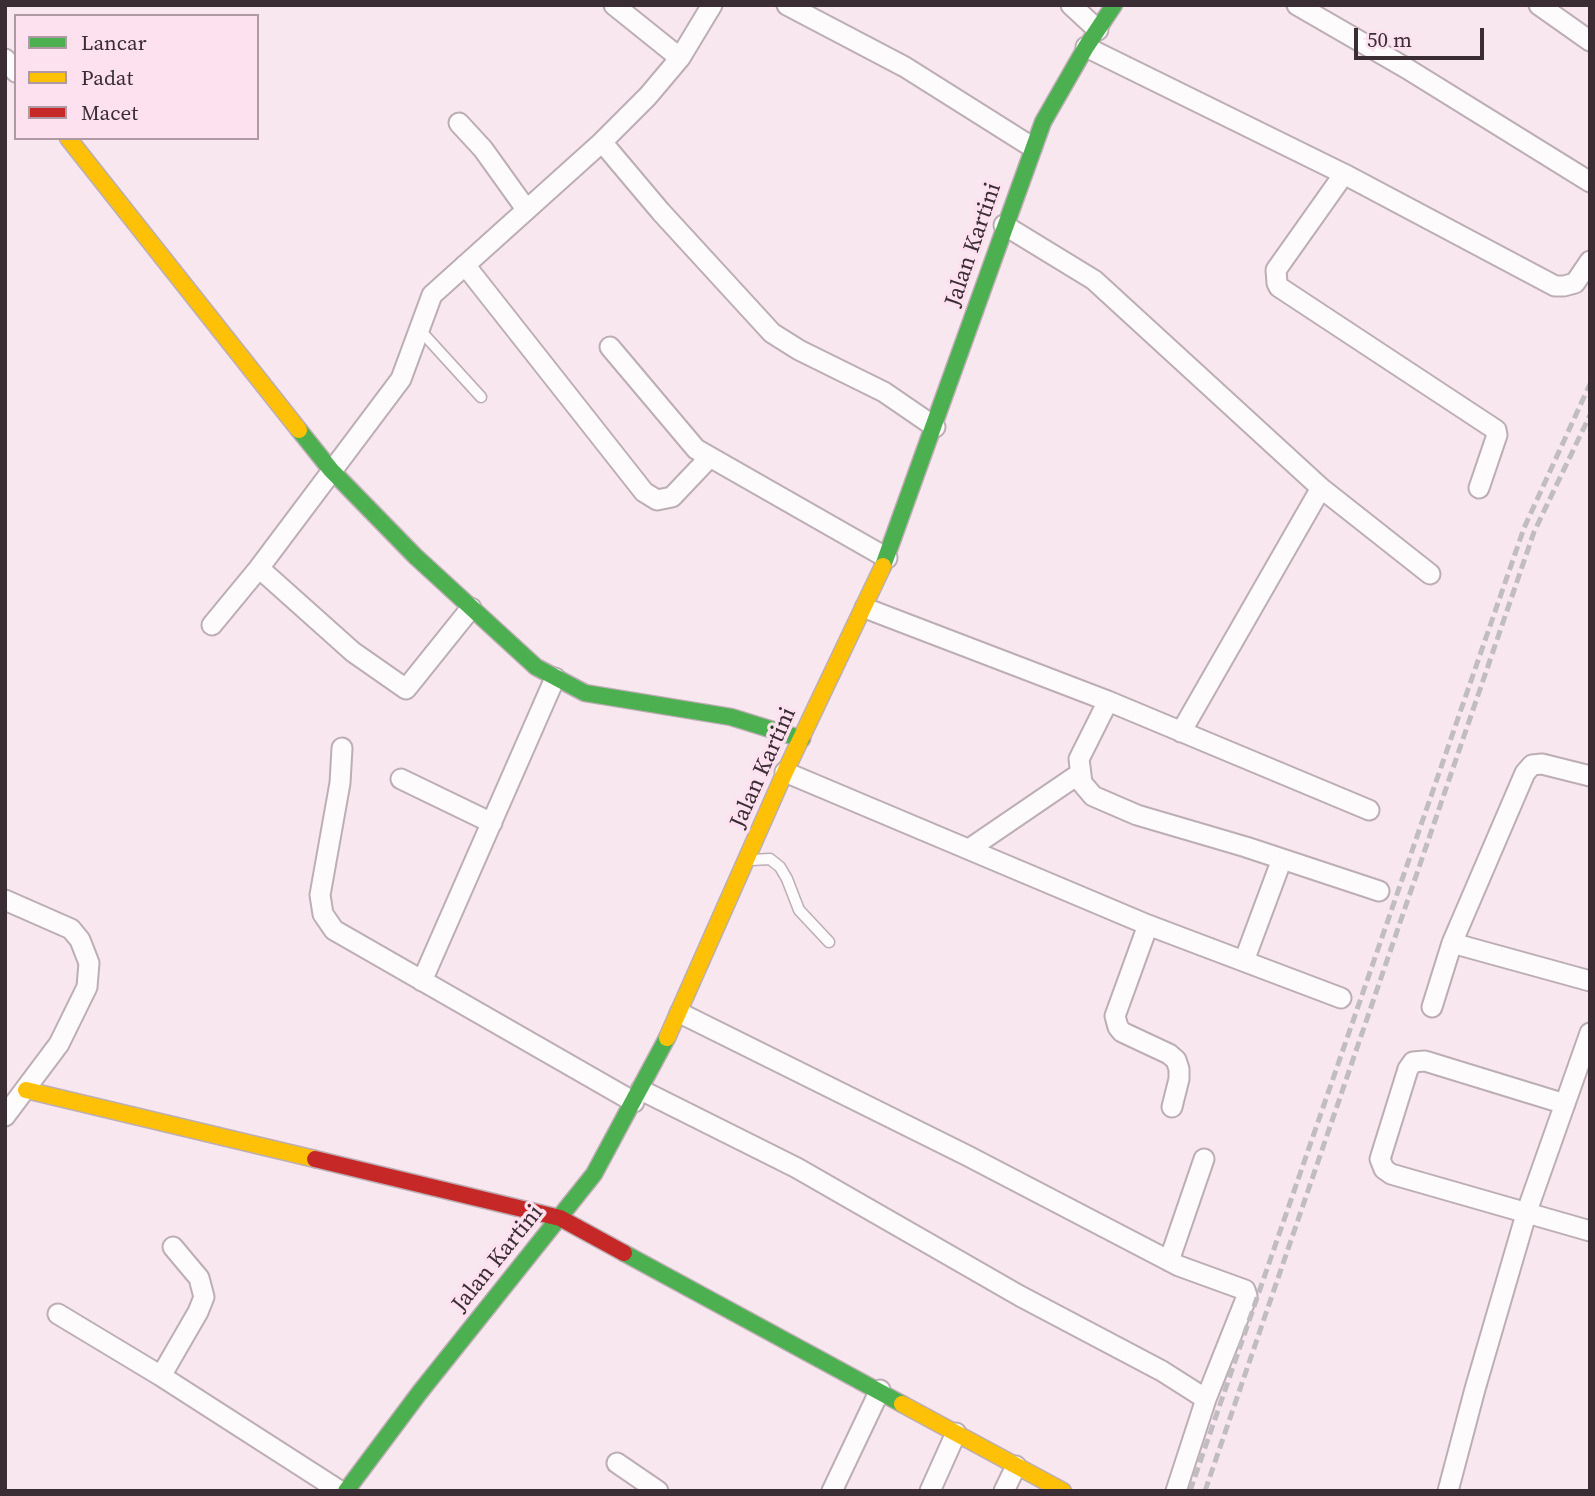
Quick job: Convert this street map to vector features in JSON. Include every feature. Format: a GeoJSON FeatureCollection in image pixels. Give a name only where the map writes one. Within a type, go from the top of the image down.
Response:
{"type":"FeatureCollection","features":[{"type":"Feature","properties":{"kind":"street"},"geometry":{"type":"LineString","coordinates":[[614,5],[680,58]]}},
{"type":"Feature","properties":{"kind":"street"},"geometry":{"type":"LineString","coordinates":[[212,625],[259,568],[401,379],[432,295],[602,142],[648,96],[680,58],[712,5]]}},
{"type":"Feature","properties":{"kind":"street"},"geometry":{"type":"LineString","coordinates":[[787,5],[905,67],[1032,147]]}},
{"type":"Feature","properties":{"kind":"street"},"geometry":{"type":"LineString","coordinates":[[1071,5],[1098,30]]}},
{"type":"Feature","properties":{"kind":"street","name":"Jalan Kartini"},"geometry":{"type":"LineString","coordinates":[[346,1491],[420,1392],[593,1174],[638,1096],[680,1013],[785,772],[887,558],[1032,147],[1057,95],[1114,5]]}},
{"type":"Feature","properties":{"kind":"street"},"geometry":{"type":"LineString","coordinates":[[1297,5],[1406,68],[1590,181]]}},
{"type":"Feature","properties":{"kind":"street"},"geometry":{"type":"LineString","coordinates":[[1539,5],[1590,41]]}},
{"type":"Feature","properties":{"kind":"street"},"geometry":{"type":"LineString","coordinates":[[1086,47],[1344,174],[1555,286],[1575,283],[1590,261]]}},
{"type":"Feature","properties":{"kind":"street"},"geometry":{"type":"LineString","coordinates":[[459,123],[483,149],[526,209]]}},
{"type":"Feature","properties":{"kind":"street"},"geometry":{"type":"LineString","coordinates":[[70,140],[331,470],[415,556],[536,667],[585,693],[731,717],[802,739]]}},
{"type":"Feature","properties":{"kind":"street"},"geometry":{"type":"LineString","coordinates":[[602,142],[661,212],[772,332],[799,350],[884,392],[935,427]]}},
{"type":"Feature","properties":{"kind":"street"},"geometry":{"type":"LineString","coordinates":[[1344,174],[1276,270],[1277,283],[1279,287],[1496,430],[1497,435],[1479,488]]}},
{"type":"Feature","properties":{"kind":"street"},"geometry":{"type":"LineString","coordinates":[[1004,225],[1094,280],[1321,488],[1430,574]]}},
{"type":"Feature","properties":{"kind":"street"},"geometry":{"type":"LineString","coordinates":[[465,265],[644,492],[657,500],[672,497],[709,458]]}},
{"type":"Feature","properties":{"kind":"street"},"geometry":{"type":"LineString","coordinates":[[610,347],[684,436],[709,458],[887,558]]}},
{"type":"Feature","properties":{"kind":"street"},"geometry":{"type":"LineString","coordinates":[[1181,732],[1321,488]]}},
{"type":"Feature","properties":{"kind":"street"},"geometry":{"type":"LineString","coordinates":[[259,568],[353,652],[406,689],[471,608]]}},
{"type":"Feature","properties":{"kind":"street"},"geometry":{"type":"LineString","coordinates":[[865,608],[1108,701],[1369,810]]}},
{"type":"Feature","properties":{"kind":"street"},"geometry":{"type":"LineString","coordinates":[[422,981],[555,678]]}},
{"type":"Feature","properties":{"kind":"street"},"geometry":{"type":"LineString","coordinates":[[1108,701],[1079,759],[1079,774],[1086,790],[1093,796],[1118,808],[1379,891]]}},
{"type":"Feature","properties":{"kind":"street"},"geometry":{"type":"LineString","coordinates":[[342,748],[340,783],[320,895],[323,914],[334,930],[422,981],[638,1096],[797,1168],[1020,1296],[1162,1371],[1206,1399]]}},
{"type":"Feature","properties":{"kind":"street"},"geometry":{"type":"LineString","coordinates":[[1432,1007],[1452,943],[1528,768],[1542,764],[1590,776]]}},
{"type":"Feature","properties":{"kind":"street"},"geometry":{"type":"LineString","coordinates":[[785,772],[1148,925],[1341,998]]}},
{"type":"Feature","properties":{"kind":"street"},"geometry":{"type":"LineString","coordinates":[[969,849],[1079,774]]}},
{"type":"Feature","properties":{"kind":"street"},"geometry":{"type":"LineString","coordinates":[[401,779],[492,823]]}},
{"type":"Feature","properties":{"kind":"street"},"geometry":{"type":"LineString","coordinates":[[1244,961],[1282,859]]}},
{"type":"Feature","properties":{"kind":"street"},"geometry":{"type":"LineString","coordinates":[[5,900],[71,929],[80,940],[89,963],[87,987],[59,1044],[5,1116]]}},
{"type":"Feature","properties":{"kind":"street"},"geometry":{"type":"LineString","coordinates":[[1148,925],[1115,1016],[1122,1031],[1176,1060],[1179,1079],[1171,1107]]}},
{"type":"Feature","properties":{"kind":"street"},"geometry":{"type":"LineString","coordinates":[[1452,943],[1590,981]]}},
{"type":"Feature","properties":{"kind":"street"},"geometry":{"type":"LineString","coordinates":[[680,1013],[968,1156],[1194,1274],[1245,1290],[1247,1296],[1206,1399],[1176,1491]]}},
{"type":"Feature","properties":{"kind":"street"},"geometry":{"type":"LineString","coordinates":[[1448,1491],[1527,1211],[1590,1032]]}},
{"type":"Feature","properties":{"kind":"street"},"geometry":{"type":"LineString","coordinates":[[1564,1104],[1425,1061],[1413,1062],[1408,1069],[1380,1159],[1384,1169],[1391,1174],[1590,1231]]}},
{"type":"Feature","properties":{"kind":"street"},"geometry":{"type":"LineString","coordinates":[[26,1090],[560,1218],[1063,1491]]}},
{"type":"Feature","properties":{"kind":"street"},"geometry":{"type":"LineString","coordinates":[[1169,1261],[1203,1159]]}},
{"type":"Feature","properties":{"kind":"street"},"geometry":{"type":"LineString","coordinates":[[161,1376],[204,1297],[199,1279],[173,1247]]}},
{"type":"Feature","properties":{"kind":"street"},"geometry":{"type":"LineString","coordinates":[[58,1314],[161,1376],[340,1491]]}},
{"type":"Feature","properties":{"kind":"street"},"geometry":{"type":"LineString","coordinates":[[832,1491],[880,1391]]}},
{"type":"Feature","properties":{"kind":"street"},"geometry":{"type":"LineString","coordinates":[[930,1491],[956,1433]]}},
{"type":"Feature","properties":{"kind":"street"},"geometry":{"type":"LineString","coordinates":[[617,1462],[658,1491]]}},
{"type":"Feature","properties":{"kind":"street"},"geometry":{"type":"LineString","coordinates":[[1004,1491],[1016,1466]]}},
{"type":"Feature","properties":{"kind":"lane"},"geometry":{"type":"LineString","coordinates":[[419,328],[481,397]]}},
{"type":"Feature","properties":{"kind":"lane"},"geometry":{"type":"LineString","coordinates":[[747,860],[770,859],[780,867],[799,910],[829,942]]}},
{"type":"Feature","properties":{"kind":"railway"},"geometry":{"type":"LineString","coordinates":[[1190,1491],[1524,528],[1590,384]]}},
{"type":"Feature","properties":{"kind":"railway"},"geometry":{"type":"LineString","coordinates":[[1205,1491],[1534,532],[1590,415]]}},
{"type":"Feature","properties":{"kind":"traffic: fast"},"geometry":{"type":"LineString","coordinates":[[883,566],[1043,122],[1086,47],[1114,5]]}},
{"type":"Feature","properties":{"kind":"traffic: fast"},"geometry":{"type":"LineString","coordinates":[[299,430],[331,470],[415,556],[536,667],[585,693],[731,717],[802,739]]}},
{"type":"Feature","properties":{"kind":"traffic: fast"},"geometry":{"type":"LineString","coordinates":[[346,1491],[420,1392],[594,1174],[667,1038]]}},
{"type":"Feature","properties":{"kind":"traffic: fast"},"geometry":{"type":"LineString","coordinates":[[624,1253],[902,1404]]}},
{"type":"Feature","properties":{"kind":"traffic: slow"},"geometry":{"type":"LineString","coordinates":[[70,140],[299,430]]}},
{"type":"Feature","properties":{"kind":"traffic: slow"},"geometry":{"type":"LineString","coordinates":[[667,1038],[785,772],[883,566]]}},
{"type":"Feature","properties":{"kind":"traffic: slow"},"geometry":{"type":"LineString","coordinates":[[26,1090],[315,1159]]}},
{"type":"Feature","properties":{"kind":"traffic: slow"},"geometry":{"type":"LineString","coordinates":[[902,1404],[1063,1491]]}},
{"type":"Feature","properties":{"kind":"traffic: jam"},"geometry":{"type":"LineString","coordinates":[[315,1159],[560,1218],[624,1253]]}}]}
